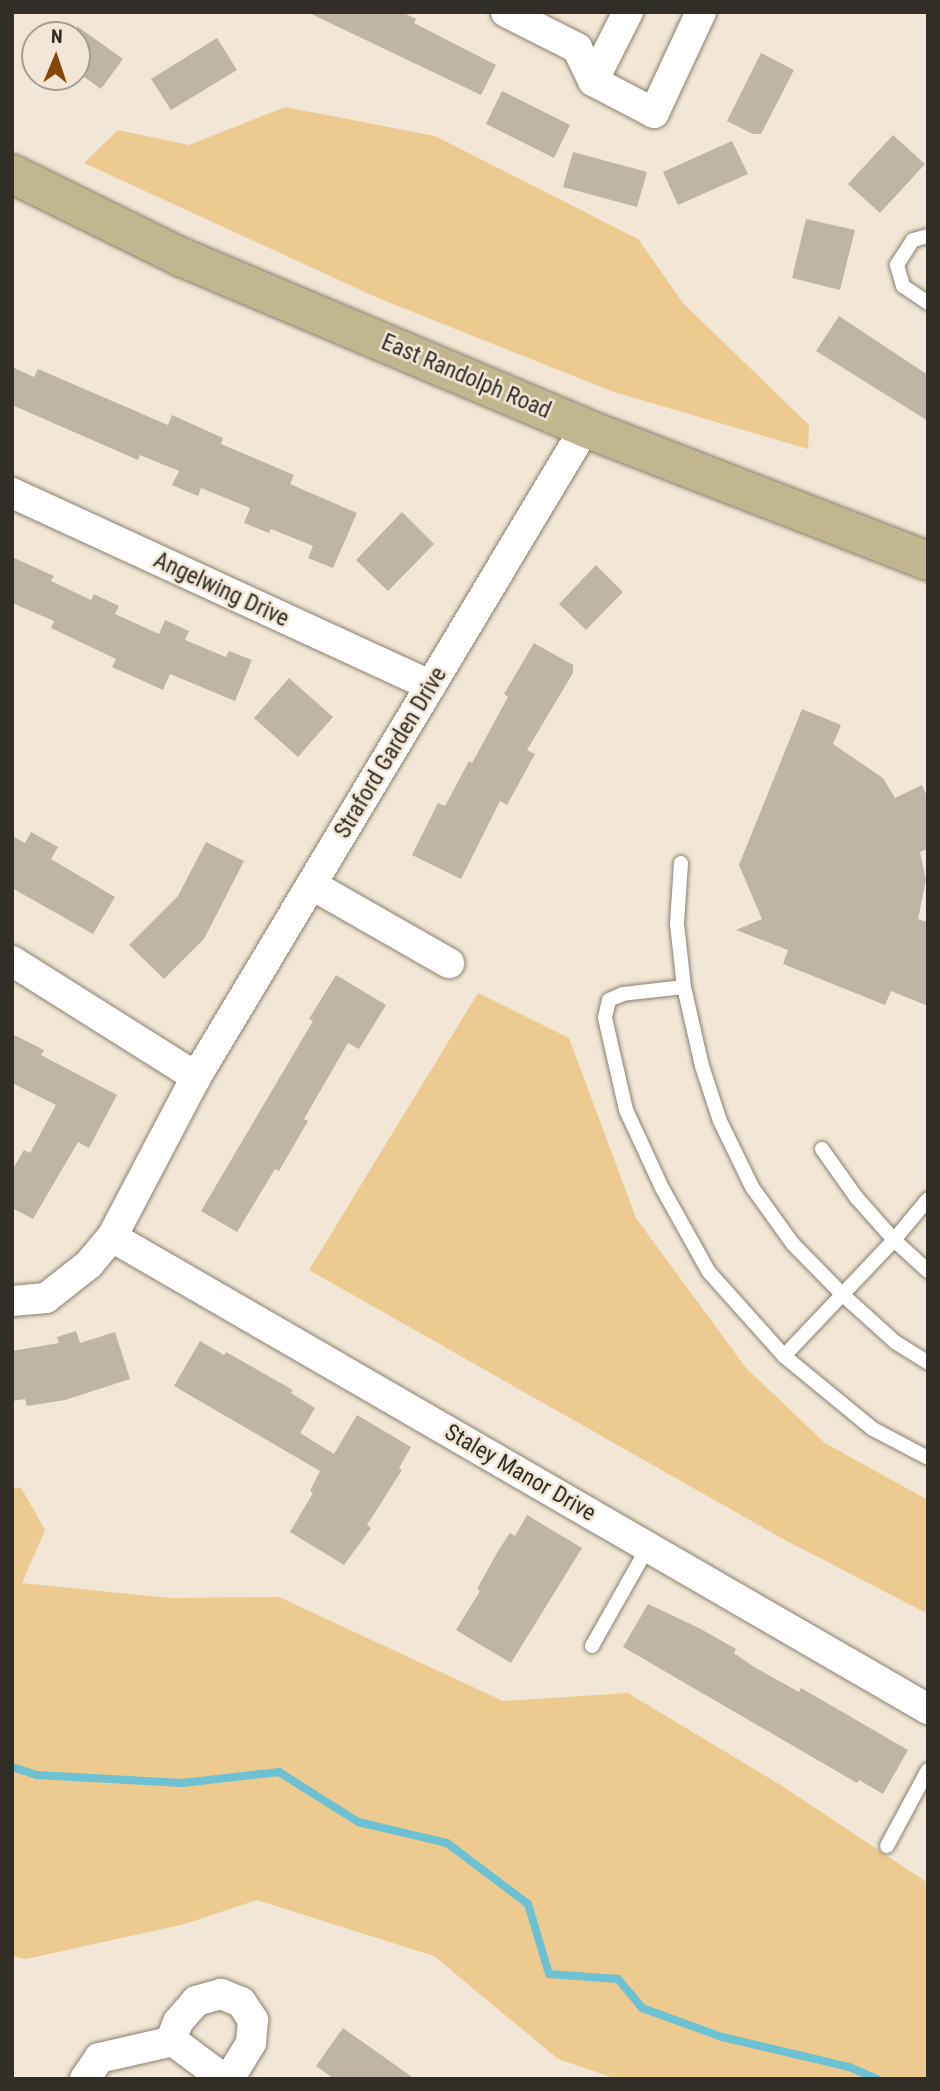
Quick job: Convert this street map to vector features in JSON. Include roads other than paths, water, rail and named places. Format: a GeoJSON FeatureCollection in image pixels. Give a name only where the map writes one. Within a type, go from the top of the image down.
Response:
{"type":"FeatureCollection","features":[{"type":"Feature","properties":{"kind":"main road","name":"East Randolph Road"},"geometry":{"type":"LineString","coordinates":[[12,174],[183,258],[585,428],[928,561]]}},
{"type":"Feature","properties":{"kind":"street"},"geometry":{"type":"LineString","coordinates":[[506,12],[577,48],[593,81],[654,113],[701,12]]}},
{"type":"Feature","properties":{"kind":"street"},"geometry":{"type":"LineString","coordinates":[[593,81],[628,12]]}},
{"type":"Feature","properties":{"kind":"street","name":"Straford Garden Drive"},"geometry":{"type":"LineString","coordinates":[[12,1301],[46,1298],[89,1264],[112,1237],[196,1077],[585,428]]}},
{"type":"Feature","properties":{"kind":"street","name":"Angelwing Drive"},"geometry":{"type":"LineString","coordinates":[[12,493],[430,686]]}},
{"type":"Feature","properties":{"kind":"street"},"geometry":{"type":"LineString","coordinates":[[312,885],[449,963]]}},
{"type":"Feature","properties":{"kind":"street"},"geometry":{"type":"LineString","coordinates":[[12,961],[196,1077]]}},
{"type":"Feature","properties":{"kind":"street","name":"Staley Manor Drive"},"geometry":{"type":"LineString","coordinates":[[112,1237],[928,1709]]}},
{"type":"Feature","properties":{"kind":"street"},"geometry":{"type":"LineString","coordinates":[[170,2042],[178,2022],[196,2001],[221,1994],[241,2002],[253,2020],[251,2043],[229,2079]]}},
{"type":"Feature","properties":{"kind":"street"},"geometry":{"type":"LineString","coordinates":[[85,2079],[99,2058],[170,2042],[224,2079]]}},
{"type":"Feature","properties":{"kind":"lane"},"geometry":{"type":"LineString","coordinates":[[928,236],[913,240],[897,265],[903,286],[928,303]]}},
{"type":"Feature","properties":{"kind":"lane"},"geometry":{"type":"LineString","coordinates":[[681,863],[677,924],[684,987],[702,1066],[720,1121],[752,1187],[793,1244],[843,1295],[895,1342],[928,1363]]}},
{"type":"Feature","properties":{"kind":"lane"},"geometry":{"type":"LineString","coordinates":[[684,987],[623,994],[609,1000],[606,1018],[626,1111],[662,1188],[709,1272],[784,1356],[873,1429],[928,1458]]}},
{"type":"Feature","properties":{"kind":"lane"},"geometry":{"type":"LineString","coordinates":[[822,1149],[856,1197],[894,1240],[928,1271]]}},
{"type":"Feature","properties":{"kind":"lane"},"geometry":{"type":"LineString","coordinates":[[784,1356],[894,1240],[928,1199]]}},
{"type":"Feature","properties":{"kind":"lane"},"geometry":{"type":"LineString","coordinates":[[592,1646],[648,1547]]}},
{"type":"Feature","properties":{"kind":"lane"},"geometry":{"type":"LineString","coordinates":[[887,1846],[928,1770]]}},
{"type":"Feature","properties":{"kind":"waterway"},"geometry":{"type":"LineString","coordinates":[[12,1767],[37,1775],[182,1783],[279,1772],[358,1822],[447,1843],[528,1904],[549,1974],[618,1979],[642,2008],[722,2037],[849,2067],[877,2079]]}}]}
